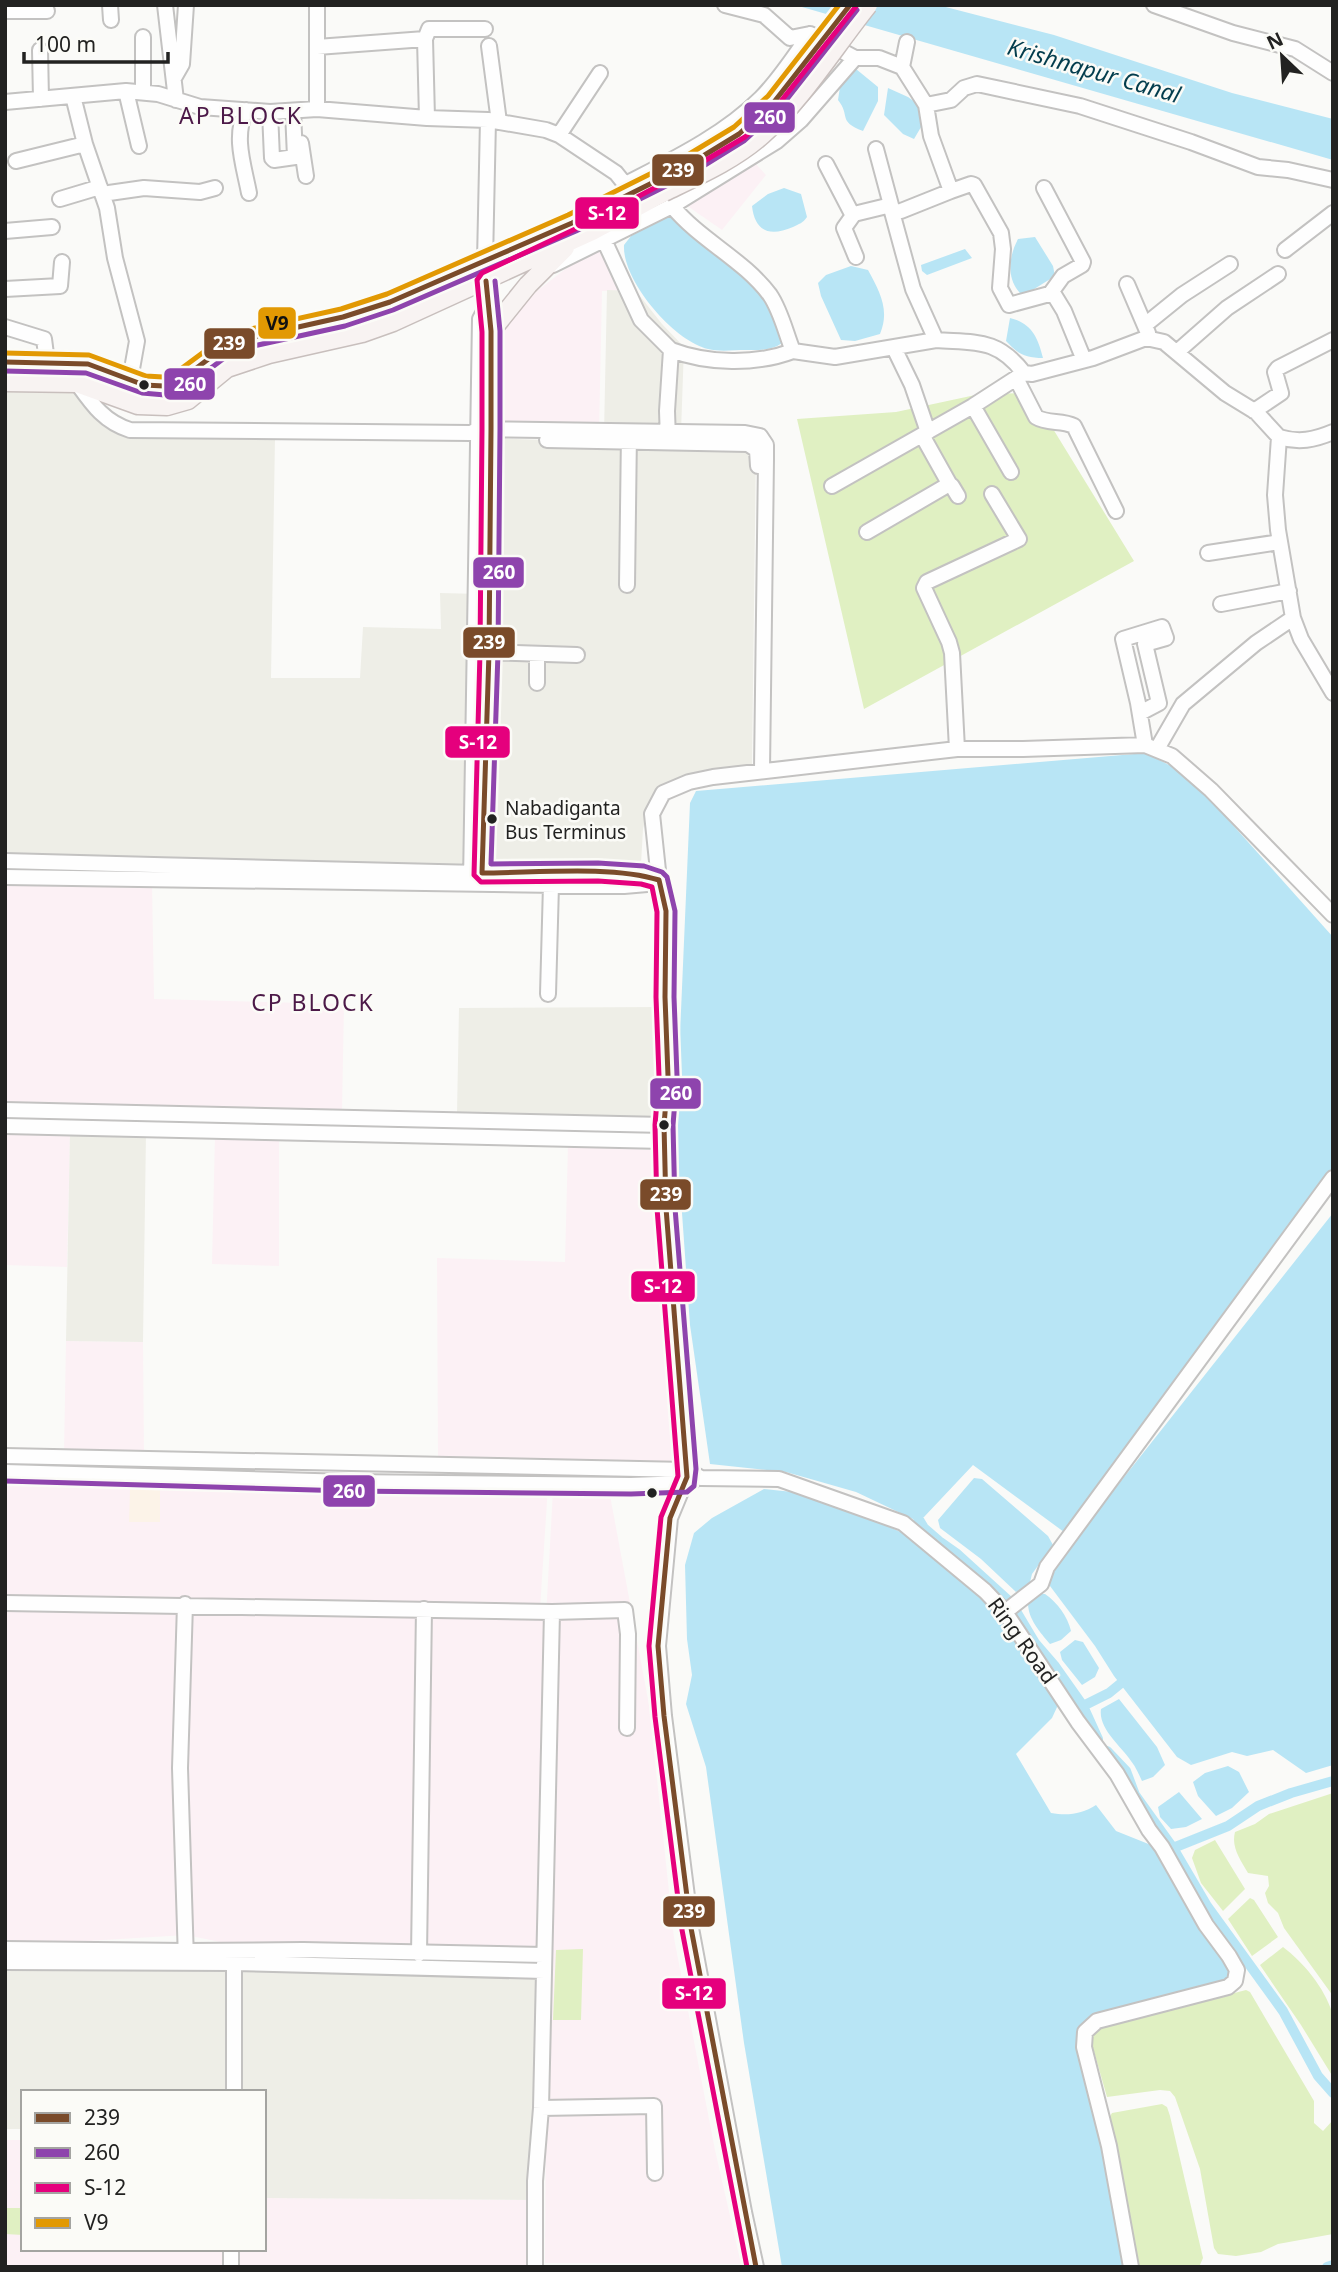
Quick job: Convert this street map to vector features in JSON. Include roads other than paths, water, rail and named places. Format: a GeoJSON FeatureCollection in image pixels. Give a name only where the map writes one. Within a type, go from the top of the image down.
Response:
{"type":"FeatureCollection","features":[{"type":"Feature","properties":{"kind":"main road"},"geometry":{"type":"LineString","coordinates":[[5,362],[88,364],[149,386],[172,384],[231,342],[366,311],[572,223],[629,189],[662,194],[718,147],[764,114],[849,5]]}},
{"type":"Feature","properties":{"kind":"main road"},"geometry":{"type":"LineString","coordinates":[[5,382],[77,383],[146,407],[177,404],[201,391],[227,368],[269,354],[377,328],[486,281],[662,194],[722,162],[761,136],[868,5]]}},
{"type":"Feature","properties":{"kind":"main road"},"geometry":{"type":"LineString","coordinates":[[491,331],[572,240]]}},
{"type":"Feature","properties":{"kind":"street"},"geometry":{"type":"LineString","coordinates":[[165,5],[176,100]]}},
{"type":"Feature","properties":{"kind":"street"},"geometry":{"type":"LineString","coordinates":[[174,79],[182,64],[186,5]]}},
{"type":"Feature","properties":{"kind":"street"},"geometry":{"type":"LineString","coordinates":[[317,5],[317,109]]}},
{"type":"Feature","properties":{"kind":"street"},"geometry":{"type":"LineString","coordinates":[[725,5],[764,15],[790,38],[810,34],[855,58],[879,58],[902,67],[926,105],[931,136],[951,191]]}},
{"type":"Feature","properties":{"kind":"street"},"geometry":{"type":"LineString","coordinates":[[1154,5],[1186,11],[1233,33],[1295,49],[1333,73]]}},
{"type":"Feature","properties":{"kind":"street"},"geometry":{"type":"LineString","coordinates":[[5,11],[47,11]]}},
{"type":"Feature","properties":{"kind":"street"},"geometry":{"type":"LineString","coordinates":[[426,118],[425,39],[429,29],[485,29]]}},
{"type":"Feature","properties":{"kind":"street"},"geometry":{"type":"LineString","coordinates":[[5,102],[126,91],[158,94],[200,107],[270,112],[317,109],[493,121],[546,130],[559,135],[616,173],[629,189],[725,128],[752,106],[777,80],[810,34]]}},
{"type":"Feature","properties":{"kind":"street"},"geometry":{"type":"LineString","coordinates":[[143,37],[143,92]]}},
{"type":"Feature","properties":{"kind":"street"},"geometry":{"type":"LineString","coordinates":[[317,47],[425,39]]}},
{"type":"Feature","properties":{"kind":"street"},"geometry":{"type":"LineString","coordinates":[[902,67],[907,42]]}},
{"type":"Feature","properties":{"kind":"street"},"geometry":{"type":"LineString","coordinates":[[482,433],[491,331],[485,261],[493,121],[489,46]]}},
{"type":"Feature","properties":{"kind":"street"},"geometry":{"type":"LineString","coordinates":[[40,50],[41,99]]}},
{"type":"Feature","properties":{"kind":"street"},"geometry":{"type":"LineString","coordinates":[[544,269],[604,240],[662,194],[777,141],[802,120],[855,58]]}},
{"type":"Feature","properties":{"kind":"street"},"geometry":{"type":"LineString","coordinates":[[559,135],[600,73]]}},
{"type":"Feature","properties":{"kind":"street"},"geometry":{"type":"LineString","coordinates":[[926,105],[947,101],[964,88],[978,84],[1080,106],[1258,167],[1288,170],[1333,180]]}},
{"type":"Feature","properties":{"kind":"street"},"geometry":{"type":"LineString","coordinates":[[126,91],[139,146]]}},
{"type":"Feature","properties":{"kind":"street"},"geometry":{"type":"LineString","coordinates":[[72,96],[107,208],[115,258],[137,341],[130,380]]}},
{"type":"Feature","properties":{"kind":"street"},"geometry":{"type":"LineString","coordinates":[[246,110],[240,144],[250,192]]}},
{"type":"Feature","properties":{"kind":"street"},"geometry":{"type":"LineString","coordinates":[[270,112],[274,160],[295,158],[296,111]]}},
{"type":"Feature","properties":{"kind":"street"},"geometry":{"type":"LineString","coordinates":[[296,111],[306,176]]}},
{"type":"Feature","properties":{"kind":"street"},"geometry":{"type":"LineString","coordinates":[[16,161],[85,144]]}},
{"type":"Feature","properties":{"kind":"street"},"geometry":{"type":"LineString","coordinates":[[876,149],[913,289],[936,340]]}},
{"type":"Feature","properties":{"kind":"street"},"geometry":{"type":"LineString","coordinates":[[826,164],[854,214]]}},
{"type":"Feature","properties":{"kind":"street"},"geometry":{"type":"LineString","coordinates":[[856,257],[845,228],[854,214],[892,208],[901,211],[974,185],[1001,233],[1003,250],[1000,288],[1009,305],[1053,293],[1084,360]]}},
{"type":"Feature","properties":{"kind":"street"},"geometry":{"type":"LineString","coordinates":[[1044,187],[1083,262],[1063,276],[1050,294]]}},
{"type":"Feature","properties":{"kind":"street"},"geometry":{"type":"LineString","coordinates":[[60,199],[101,190],[144,188],[200,192],[215,188]]}},
{"type":"Feature","properties":{"kind":"street"},"geometry":{"type":"LineString","coordinates":[[662,194],[697,233],[757,280],[773,300],[793,351]]}},
{"type":"Feature","properties":{"kind":"street"},"geometry":{"type":"LineString","coordinates":[[1285,250],[1333,213]]}},
{"type":"Feature","properties":{"kind":"street"},"geometry":{"type":"LineString","coordinates":[[5,231],[52,227]]}},
{"type":"Feature","properties":{"kind":"street"},"geometry":{"type":"LineString","coordinates":[[604,240],[641,320],[671,350],[691,358],[772,358],[793,351],[835,357],[936,340],[990,344],[1014,361],[1036,417],[1040,420],[1067,422],[1074,426],[1116,511]]}},
{"type":"Feature","properties":{"kind":"street"},"geometry":{"type":"LineString","coordinates":[[5,289],[60,286],[62,262]]}},
{"type":"Feature","properties":{"kind":"street"},"geometry":{"type":"LineString","coordinates":[[832,486],[973,406],[1020,376],[1084,360],[1147,331],[1182,295],[1230,264]]}},
{"type":"Feature","properties":{"kind":"street"},"geometry":{"type":"LineString","coordinates":[[1177,352],[1227,308],[1278,274]]}},
{"type":"Feature","properties":{"kind":"street"},"geometry":{"type":"LineString","coordinates":[[1126,284],[1147,331],[1177,352],[1225,393],[1254,411],[1279,437],[1293,441],[1305,440],[1333,432]]}},
{"type":"Feature","properties":{"kind":"street"},"geometry":{"type":"LineString","coordinates":[[477,878],[483,510],[480,319],[487,306]]}},
{"type":"Feature","properties":{"kind":"street"},"geometry":{"type":"LineString","coordinates":[[5,327],[44,340],[47,362]]}},
{"type":"Feature","properties":{"kind":"street"},"geometry":{"type":"LineString","coordinates":[[1254,411],[1281,393],[1275,377],[1278,368],[1333,340]]}},
{"type":"Feature","properties":{"kind":"street"},"geometry":{"type":"LineString","coordinates":[[867,532],[954,491],[925,433],[912,385],[894,348]]}},
{"type":"Feature","properties":{"kind":"street"},"geometry":{"type":"LineString","coordinates":[[668,437],[671,350]]}},
{"type":"Feature","properties":{"kind":"street"},"geometry":{"type":"LineString","coordinates":[[77,383],[110,422],[130,429],[629,437],[757,434],[763,438],[766,445],[756,771]]}},
{"type":"Feature","properties":{"kind":"street"},"geometry":{"type":"LineString","coordinates":[[973,406],[1011,472]]}},
{"type":"Feature","properties":{"kind":"street"},"geometry":{"type":"LineString","coordinates":[[627,585],[629,437]]}},
{"type":"Feature","properties":{"kind":"street"},"geometry":{"type":"LineString","coordinates":[[1279,437],[1275,495],[1293,618],[1301,639],[1333,693]]}},
{"type":"Feature","properties":{"kind":"street"},"geometry":{"type":"LineString","coordinates":[[957,749],[952,653],[924,588],[927,582],[1019,539],[992,494]]}},
{"type":"Feature","properties":{"kind":"street"},"geometry":{"type":"LineString","coordinates":[[1208,553],[1280,542]]}},
{"type":"Feature","properties":{"kind":"street"},"geometry":{"type":"LineString","coordinates":[[1221,604],[1289,591]]}},
{"type":"Feature","properties":{"kind":"street"},"geometry":{"type":"LineString","coordinates":[[1151,747],[1189,698],[1256,643],[1293,618]]}},
{"type":"Feature","properties":{"kind":"street"},"geometry":{"type":"LineString","coordinates":[[477,878],[489,652],[481,620]]}},
{"type":"Feature","properties":{"kind":"street"},"geometry":{"type":"LineString","coordinates":[[1140,713],[1159,703],[1145,645],[1166,638],[1162,627],[1123,639],[1140,713],[1151,747]]}},
{"type":"Feature","properties":{"kind":"street"},"geometry":{"type":"LineString","coordinates":[[489,652],[577,655]]}},
{"type":"Feature","properties":{"kind":"street"},"geometry":{"type":"LineString","coordinates":[[537,654],[537,683]]}},
{"type":"Feature","properties":{"kind":"street"},"geometry":{"type":"LineString","coordinates":[[756,2267],[691,1928],[664,1717],[658,1646],[670,1518],[686,1477],[666,1208],[666,911],[652,814],[657,801],[663,793],[673,788],[713,777],[957,749],[1151,747],[1172,757],[1211,790],[1326,899],[1333,915]]}},
{"type":"Feature","properties":{"kind":"street"},"geometry":{"type":"LineString","coordinates":[[5,861],[97,871]]}},
{"type":"Feature","properties":{"kind":"street"},"geometry":{"type":"LineString","coordinates":[[5,877],[97,871],[477,878],[597,872],[659,874]]}},
{"type":"Feature","properties":{"kind":"street"},"geometry":{"type":"LineString","coordinates":[[477,878],[551,885],[624,886],[647,884],[659,874]]}},
{"type":"Feature","properties":{"kind":"street"},"geometry":{"type":"LineString","coordinates":[[548,994],[551,885]]}},
{"type":"Feature","properties":{"kind":"street"},"geometry":{"type":"LineString","coordinates":[[5,1110],[664,1125]]}},
{"type":"Feature","properties":{"kind":"street"},"geometry":{"type":"LineString","coordinates":[[475,1120],[475,1136]]}},
{"type":"Feature","properties":{"kind":"street"},"geometry":{"type":"LineString","coordinates":[[553,1122],[554,1137]]}},
{"type":"Feature","properties":{"kind":"street"},"geometry":{"type":"LineString","coordinates":[[5,1126],[664,1141]]}},
{"type":"Feature","properties":{"kind":"street"},"geometry":{"type":"LineString","coordinates":[[1011,1607],[1041,1584],[1047,1567],[1333,1178]]}},
{"type":"Feature","properties":{"kind":"street"},"geometry":{"type":"LineString","coordinates":[[5,1456],[380,1464],[686,1477]]}},
{"type":"Feature","properties":{"kind":"street"},"geometry":{"type":"LineString","coordinates":[[379,1482],[380,1464]]}},
{"type":"Feature","properties":{"kind":"street"},"geometry":{"type":"LineString","coordinates":[[5,1472],[631,1486],[686,1477]]}},
{"type":"Feature","properties":{"kind":"street","name":"Ring Road"},"geometry":{"type":"LineString","coordinates":[[686,1477],[779,1479],[903,1523],[1011,1607],[1078,1722],[1116,1774],[1237,1970],[1237,1978],[1232,1985],[1097,2021],[1085,2032],[1083,2040],[1109,2146],[1131,2267]]}},
{"type":"Feature","properties":{"kind":"street"},"geometry":{"type":"LineString","coordinates":[[5,1603],[552,1612],[626,1610],[627,1728]]}},
{"type":"Feature","properties":{"kind":"street"},"geometry":{"type":"LineString","coordinates":[[184,1604],[180,1768],[186,1957]]}},
{"type":"Feature","properties":{"kind":"street"},"geometry":{"type":"LineString","coordinates":[[419,1954],[424,1609]]}},
{"type":"Feature","properties":{"kind":"street"},"geometry":{"type":"LineString","coordinates":[[536,2267],[535,2181],[541,2108],[552,1612]]}},
{"type":"Feature","properties":{"kind":"street"},"geometry":{"type":"LineString","coordinates":[[5,1949],[186,1957],[234,1963],[544,1971]]}},
{"type":"Feature","properties":{"kind":"street"},"geometry":{"type":"LineString","coordinates":[[5,1962],[186,1957],[303,1950],[544,1955]]}},
{"type":"Feature","properties":{"kind":"street"},"geometry":{"type":"LineString","coordinates":[[233,2090],[234,1963]]}},
{"type":"Feature","properties":{"kind":"street"},"geometry":{"type":"LineString","coordinates":[[541,2108],[654,2106],[655,2173]]}},
{"type":"Feature","properties":{"kind":"water","name":"Krishnapur Canal"},"geometry":{"type":"Polygon","coordinates":[[[795,5],[938,5],[1054,35],[1232,93],[1333,119],[1333,160],[795,5]]]}},
{"type":"Feature","properties":{"kind":"water"},"geometry":{"type":"Polygon","coordinates":[[[856,69],[878,87],[878,101],[863,131],[847,121],[838,100],[840,87],[848,71],[856,69]]]}},
{"type":"Feature","properties":{"kind":"water"},"geometry":{"type":"Polygon","coordinates":[[[888,88],[922,107],[924,122],[914,139],[903,134],[884,115],[888,88]]]}},
{"type":"Feature","properties":{"kind":"water"},"geometry":{"type":"Polygon","coordinates":[[[784,188],[801,194],[807,217],[801,223],[785,230],[765,230],[756,222],[752,206],[768,194],[784,188]]]}},
{"type":"Feature","properties":{"kind":"water"},"geometry":{"type":"Polygon","coordinates":[[[667,216],[730,262],[756,286],[774,317],[782,343],[760,350],[708,349],[680,334],[652,308],[632,275],[624,245],[631,236],[667,216]]]}},
{"type":"Feature","properties":{"kind":"water"},"geometry":{"type":"Polygon","coordinates":[[[1035,237],[1053,266],[1055,276],[1023,296],[1011,276],[1012,254],[1018,239],[1035,237]]]}},
{"type":"Feature","properties":{"kind":"water"},"geometry":{"type":"Polygon","coordinates":[[[965,249],[972,258],[927,275],[922,271],[921,265],[965,249]]]}},
{"type":"Feature","properties":{"kind":"water"},"geometry":{"type":"Polygon","coordinates":[[[851,266],[868,270],[884,309],[880,334],[855,341],[841,340],[818,283],[826,275],[851,266]]]}},
{"type":"Feature","properties":{"kind":"water"},"geometry":{"type":"Polygon","coordinates":[[[1010,318],[1028,327],[1039,344],[1043,358],[1022,354],[1006,341],[1010,318]]]}},
{"type":"Feature","properties":{"kind":"water"},"geometry":{"type":"Polygon","coordinates":[[[1146,753],[1188,775],[1333,937],[1333,1174],[1064,1532],[973,1465],[924,1517],[913,1519],[856,1492],[786,1472],[710,1464],[690,1325],[681,1199],[674,1173],[690,803],[696,791],[1146,753]]]}},
{"type":"Feature","properties":{"kind":"water"},"geometry":{"type":"Polygon","coordinates":[[[1333,1213],[1333,1765],[1306,1773],[1273,1750],[1247,1756],[1232,1752],[1191,1765],[1177,1757],[1114,1676],[1047,1582],[1053,1567],[1333,1213]]]}},
{"type":"Feature","properties":{"kind":"water"},"geometry":{"type":"Polygon","coordinates":[[[974,1478],[982,1479],[1048,1536],[1053,1545],[1032,1574],[1029,1586],[1016,1592],[981,1559],[940,1528],[938,1520],[974,1478]]]}},
{"type":"Feature","properties":{"kind":"water"},"geometry":{"type":"Polygon","coordinates":[[[764,1489],[793,1492],[869,1518],[905,1534],[973,1590],[997,1615],[1058,1705],[1052,1718],[1016,1754],[1051,1813],[1075,1814],[1096,1805],[1116,1831],[1156,1847],[1235,1977],[1184,1996],[1086,2021],[1077,2038],[1104,2139],[1127,2267],[782,2267],[744,2043],[706,1767],[686,1704],[692,1675],[687,1639],[685,1565],[694,1533],[712,1518],[764,1489]]]}},
{"type":"Feature","properties":{"kind":"water"},"geometry":{"type":"Polygon","coordinates":[[[1042,1594],[1058,1606],[1071,1631],[1061,1640],[1050,1644],[1035,1625],[1028,1603],[1042,1594]]]}},
{"type":"Feature","properties":{"kind":"water"},"geometry":{"type":"Polygon","coordinates":[[[1075,1640],[1083,1642],[1099,1668],[1095,1677],[1082,1685],[1062,1660],[1060,1652],[1075,1640]]]}},
{"type":"Feature","properties":{"kind":"water"},"geometry":{"type":"Polygon","coordinates":[[[1119,1699],[1157,1747],[1165,1765],[1153,1777],[1142,1781],[1133,1763],[1107,1730],[1101,1716],[1101,1709],[1119,1699]]]}},
{"type":"Feature","properties":{"kind":"water"},"geometry":{"type":"Polygon","coordinates":[[[1228,1766],[1239,1772],[1249,1792],[1232,1808],[1216,1816],[1198,1796],[1193,1782],[1205,1773],[1228,1766]]]}},
{"type":"Feature","properties":{"kind":"water"},"geometry":{"type":"Polygon","coordinates":[[[1179,1792],[1202,1819],[1186,1827],[1171,1829],[1160,1817],[1158,1807],[1179,1792]]]}},
{"type":"Feature","properties":{"kind":"waterway"},"geometry":{"type":"LineString","coordinates":[[918,1518],[924,1528],[1011,1603],[1035,1643],[1083,1706]]}},
{"type":"Feature","properties":{"kind":"waterway"},"geometry":{"type":"LineString","coordinates":[[1098,1739],[1083,1706],[1109,1693],[1120,1684]]}},
{"type":"Feature","properties":{"kind":"waterway"},"geometry":{"type":"LineString","coordinates":[[1107,1751],[1126,1771],[1135,1795],[1173,1848],[1207,1906],[1283,2011],[1318,2076],[1333,2093]]}},
{"type":"Feature","properties":{"kind":"waterway"},"geometry":{"type":"LineString","coordinates":[[1173,1848],[1228,1826],[1258,1806],[1333,1781]]}},
{"type":"Feature","properties":{"kind":"waterway"},"geometry":{"type":"LineString","coordinates":[[1327,2267],[1333,2265]]}},
{"type":"Feature","properties":{"kind":"place","name":"Nabadiganta Bus Terminus"},"geometry":{"type":"Point","coordinates":[492,819]}},
{"type":"Feature","properties":{"kind":"district","name":"AP BLOCK"},"geometry":{"type":"Point","coordinates":[241,116]}},
{"type":"Feature","properties":{"kind":"district","name":"CP BLOCK"},"geometry":{"type":"Point","coordinates":[313,1003]}}]}
